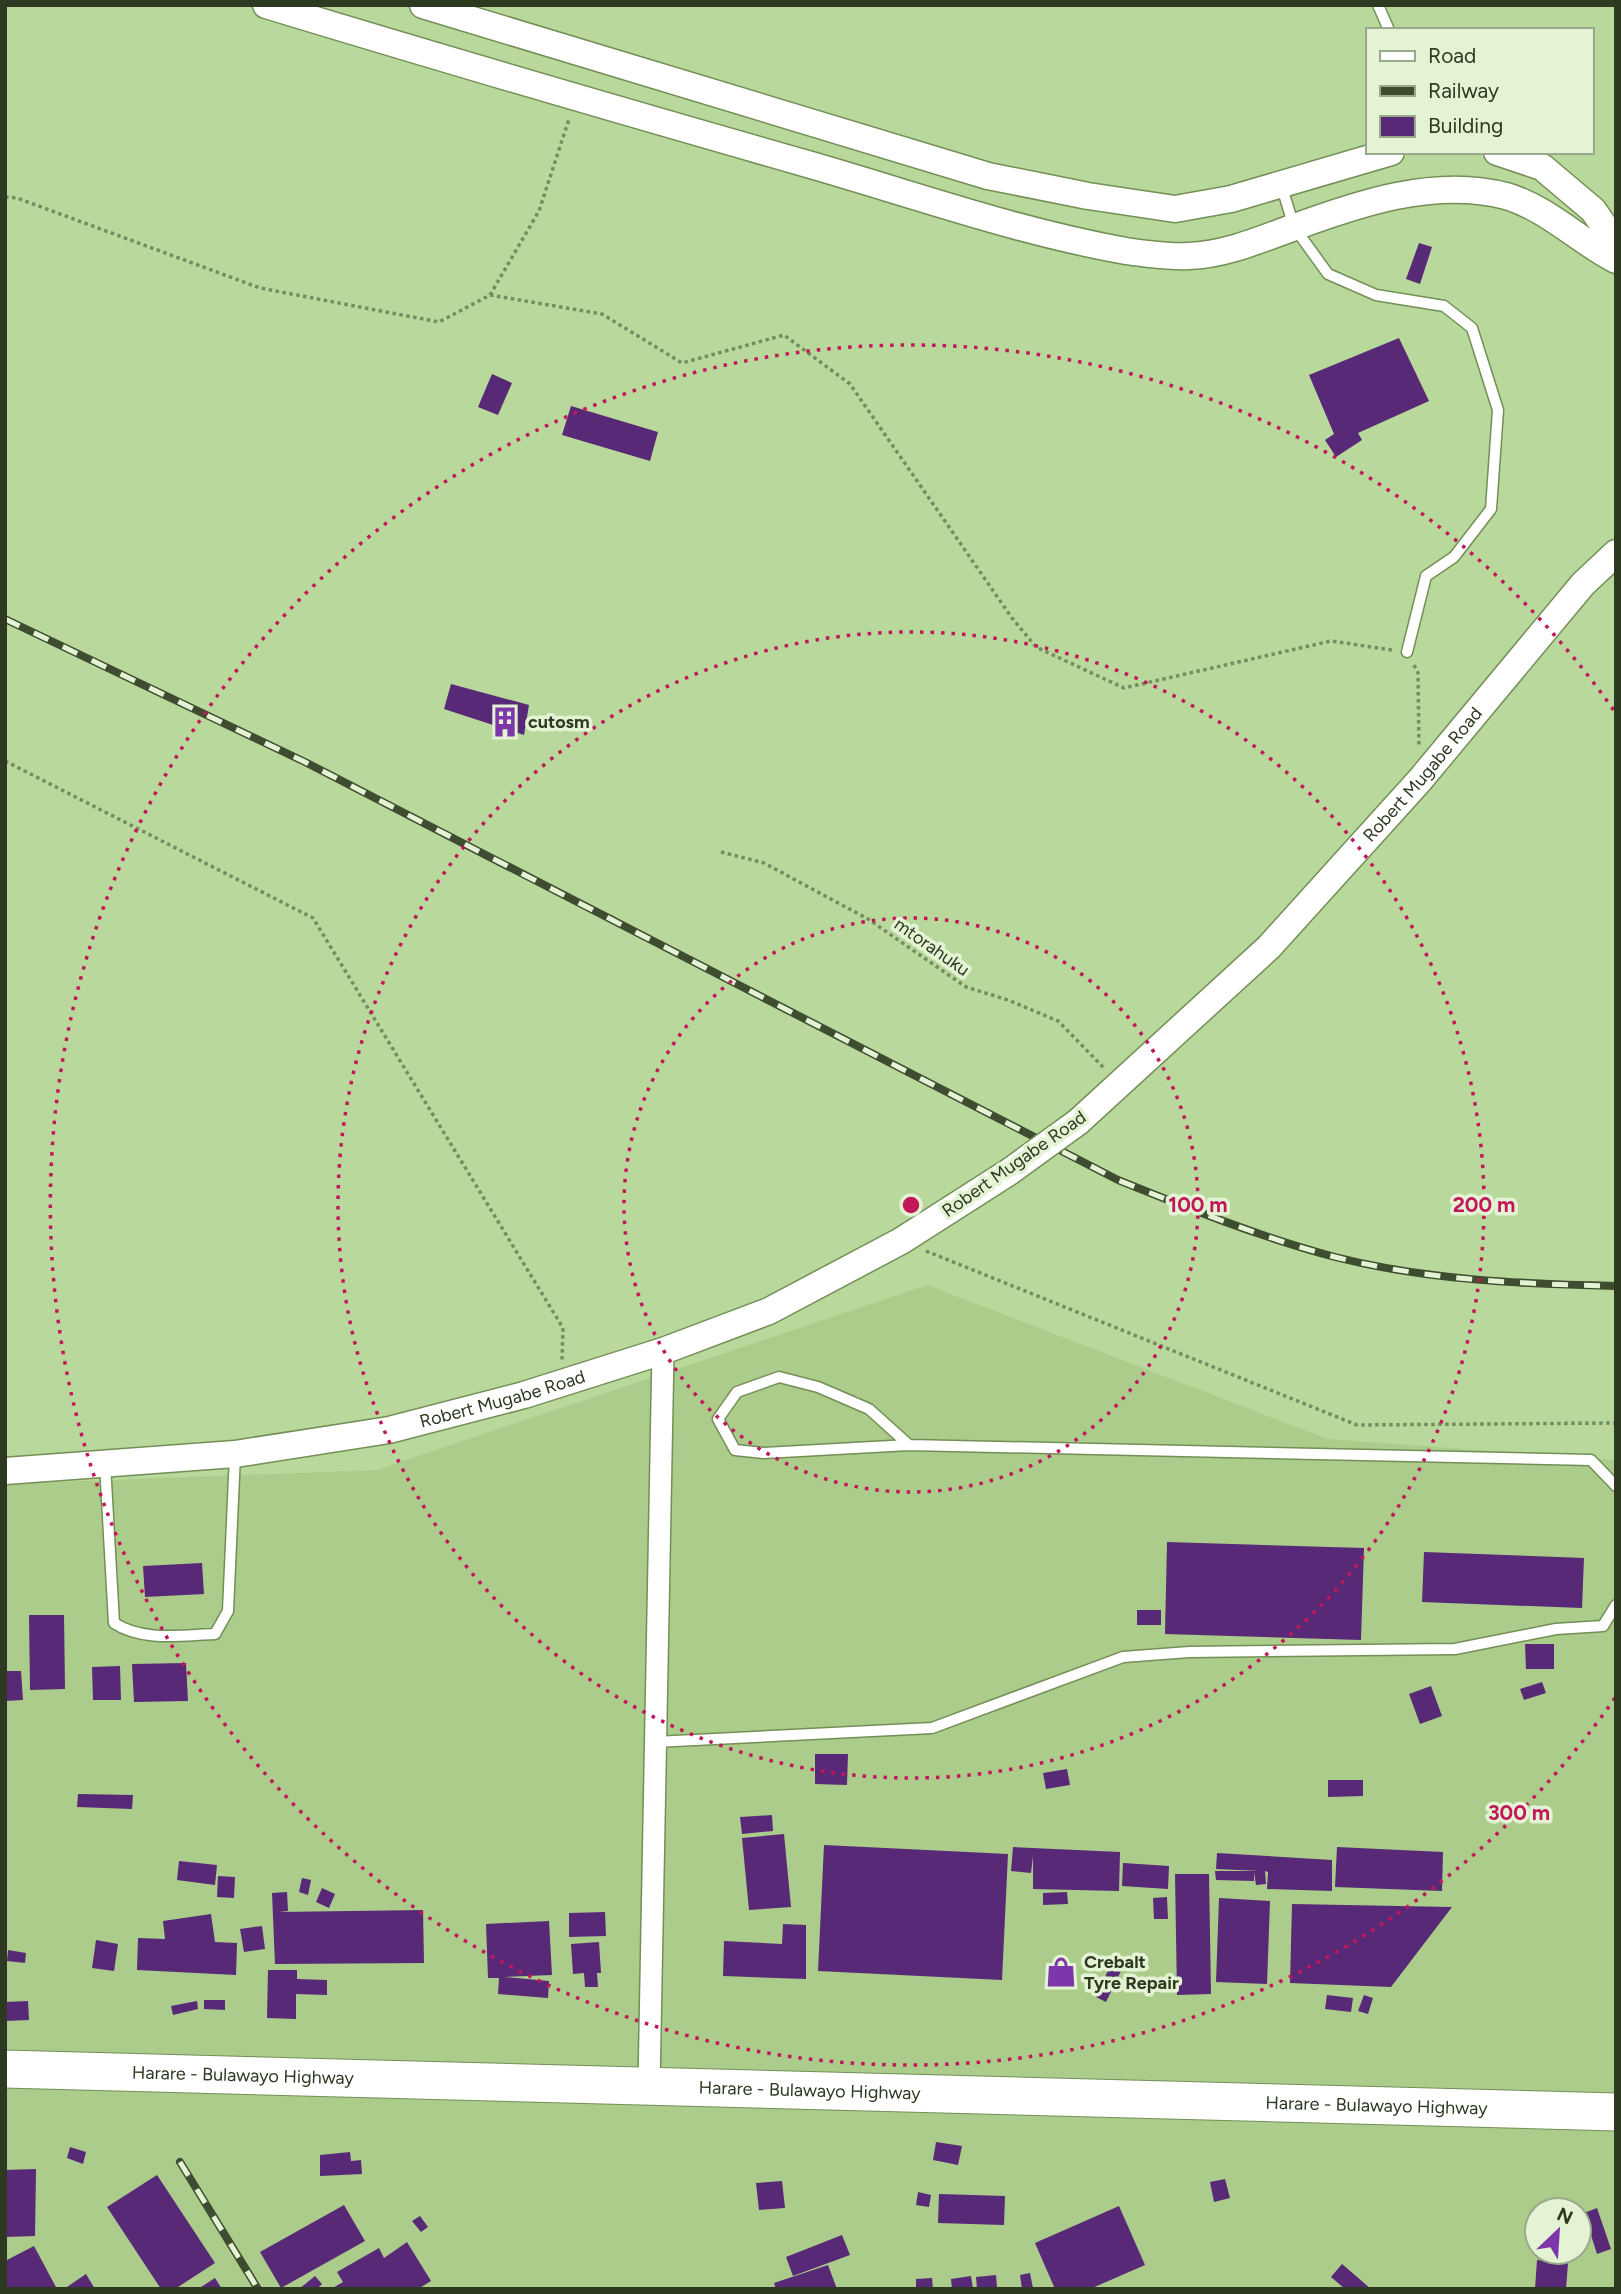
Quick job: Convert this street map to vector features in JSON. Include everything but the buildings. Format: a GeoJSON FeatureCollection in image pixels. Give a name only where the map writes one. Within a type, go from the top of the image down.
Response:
{"type":"FeatureCollection","features":[{"type":"Feature","properties":{"kind":"highway","name":"Harare - Bulawayo Highway"},"geometry":{"type":"LineString","coordinates":[[5,2069],[1616,2112]]}},
{"type":"Feature","properties":{"kind":"street"},"geometry":{"type":"LineString","coordinates":[[266,5],[1019,225],[1128,251],[1191,256],[1249,244],[1359,205],[1414,193],[1460,191],[1507,197],[1551,217],[1591,247],[1616,260]]}},
{"type":"Feature","properties":{"kind":"street"},"geometry":{"type":"LineString","coordinates":[[423,5],[988,176],[1088,196],[1175,209],[1231,199],[1384,154]]}},
{"type":"Feature","properties":{"kind":"street"},"geometry":{"type":"LineString","coordinates":[[1503,154],[1542,167],[1593,210],[1616,243]]}},
{"type":"Feature","properties":{"kind":"street","name":"Robert Mugabe Road"},"geometry":{"type":"LineString","coordinates":[[5,1471],[235,1454],[390,1430],[561,1383],[663,1351],[769,1311],[901,1241],[1009,1172],[1077,1122],[1269,947],[1420,780],[1548,625],[1616,553]]}},
{"type":"Feature","properties":{"kind":"street"},"geometry":{"type":"LineString","coordinates":[[649,2085],[663,1351]]}},
{"type":"Feature","properties":{"kind":"lane"},"geometry":{"type":"LineString","coordinates":[[1378,5],[1388,28]]}},
{"type":"Feature","properties":{"kind":"lane"},"geometry":{"type":"LineString","coordinates":[[1281,184],[1294,227],[1328,274],[1376,295],[1444,306],[1472,328],[1498,410],[1491,509],[1454,557],[1426,576],[1407,652]]}},
{"type":"Feature","properties":{"kind":"lane"},"geometry":{"type":"LineString","coordinates":[[909,1445],[869,1409],[818,1387],[779,1377],[737,1392],[718,1419],[735,1450],[764,1453],[909,1445],[1591,1460],[1616,1486]]}},
{"type":"Feature","properties":{"kind":"lane"},"geometry":{"type":"LineString","coordinates":[[105,1464],[114,1623],[129,1633],[156,1636],[215,1634],[228,1611],[235,1454]]}},
{"type":"Feature","properties":{"kind":"lane"},"geometry":{"type":"LineString","coordinates":[[655,1742],[932,1728],[1123,1657],[1189,1652],[1455,1649],[1556,1629],[1603,1626],[1616,1605]]}},
{"type":"Feature","properties":{"kind":"path"},"geometry":{"type":"LineString","coordinates":[[5,197],[16,198],[260,288],[439,321],[490,295],[539,211],[575,97]]}},
{"type":"Feature","properties":{"kind":"path"},"geometry":{"type":"LineString","coordinates":[[490,295],[602,314],[682,363],[784,335],[850,384],[1012,618],[1036,647],[1124,688],[1331,641],[1407,652],[1418,673],[1420,780]]}},
{"type":"Feature","properties":{"kind":"path"},"geometry":{"type":"LineString","coordinates":[[5,761],[313,918],[563,1328],[561,1383]]}},
{"type":"Feature","properties":{"kind":"path","name":"mtorahuku"},"geometry":{"type":"LineString","coordinates":[[721,852],[764,863],[868,919],[966,987],[1008,1000],[1058,1021],[1106,1070]]}},
{"type":"Feature","properties":{"kind":"path"},"geometry":{"type":"LineString","coordinates":[[901,1241],[1357,1425],[1616,1423]]}},
{"type":"Feature","properties":{"kind":"shaded area"},"geometry":{"type":"Polygon","coordinates":[[[927,1285],[1327,1439],[1616,1460],[1616,2289],[5,2289],[5,1484],[377,1470],[927,1285]]]}},
{"type":"Feature","properties":{"kind":"railway"},"geometry":{"type":"LineString","coordinates":[[5,619],[305,762],[1118,1180],[1252,1231],[1369,1265],[1474,1279],[1616,1286]]}},
{"type":"Feature","properties":{"kind":"railway"},"geometry":{"type":"LineString","coordinates":[[180,2162],[258,2289]]}},
{"type":"Feature","properties":{"kind":"place","name":"cutosm"},"geometry":{"type":"Point","coordinates":[505,722]}},
{"type":"Feature","properties":{"kind":"place","name":"Crebalt Tyre Repair"},"geometry":{"type":"Point","coordinates":[1061,1972]}}]}
